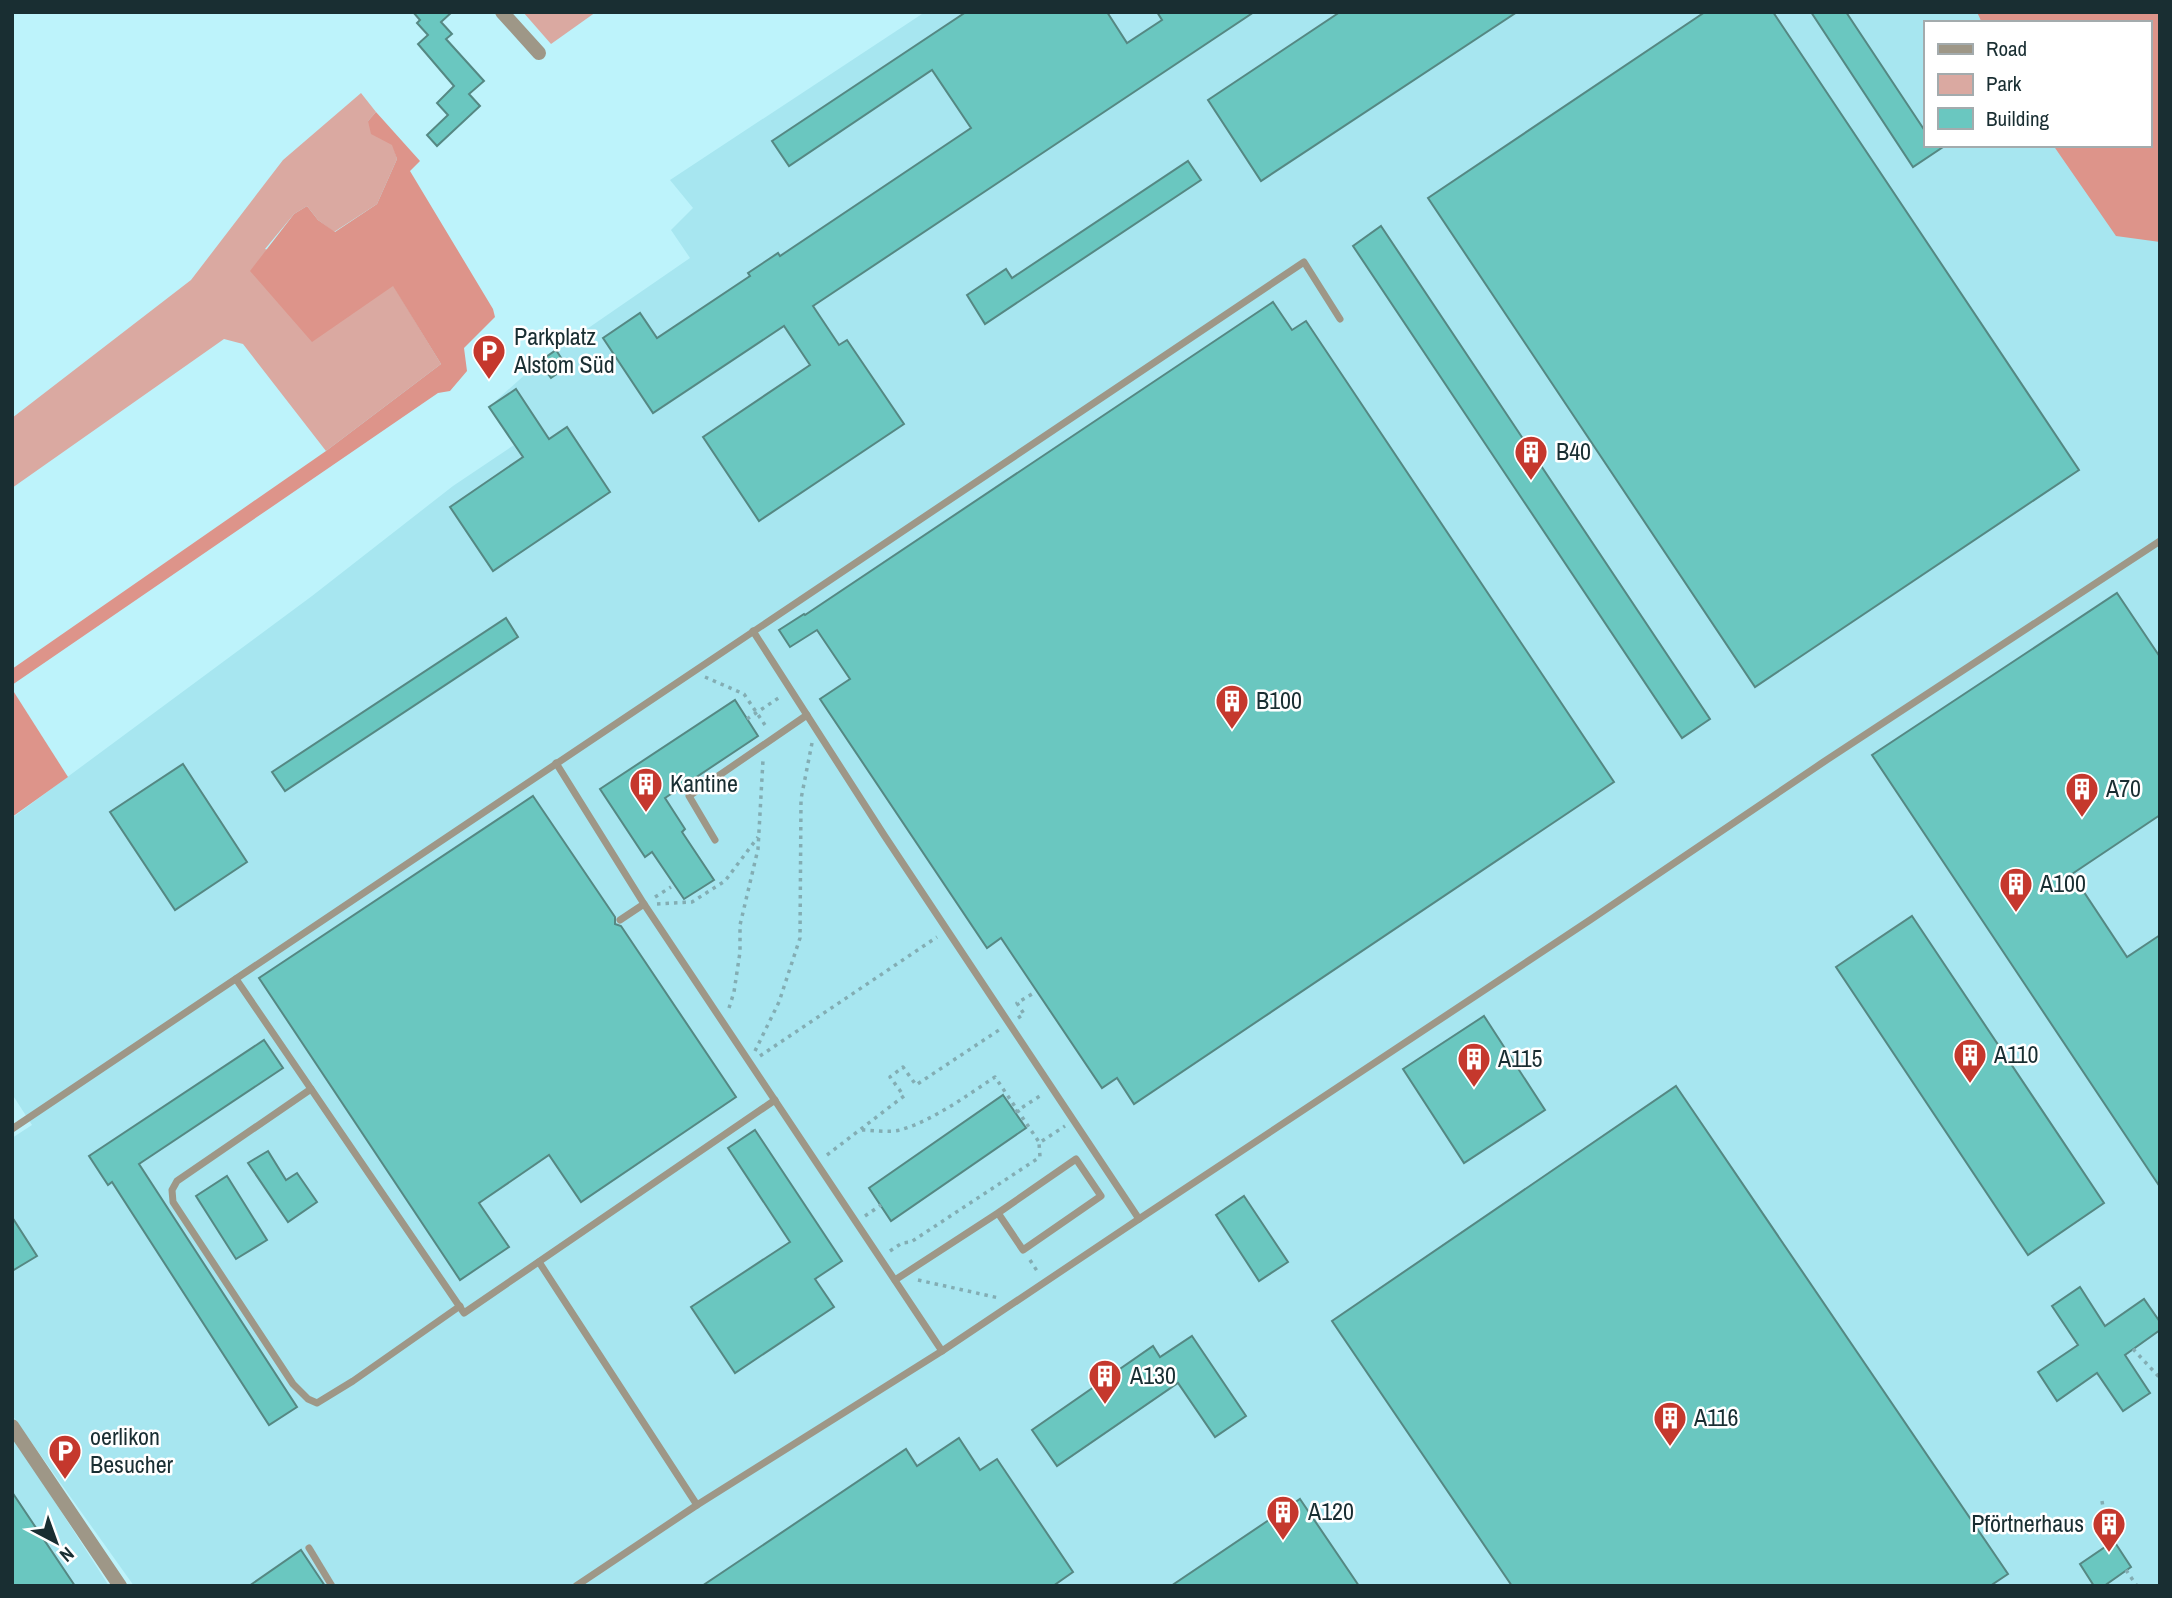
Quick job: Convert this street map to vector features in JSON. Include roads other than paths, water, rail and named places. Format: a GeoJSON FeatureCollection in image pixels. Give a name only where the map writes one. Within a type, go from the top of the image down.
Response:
{"type":"FeatureCollection","features":[{"type":"Feature","properties":{"kind":"street"},"geometry":{"type":"LineString","coordinates":[[502,12],[539,52]]}},
{"type":"Feature","properties":{"kind":"street"},"geometry":{"type":"LineString","coordinates":[[12,1426],[120,1586]]}},
{"type":"Feature","properties":{"kind":"lane"},"geometry":{"type":"LineString","coordinates":[[12,1129],[1304,262],[1340,319]]}},
{"type":"Feature","properties":{"kind":"lane"},"geometry":{"type":"LineString","coordinates":[[576,1586],[697,1505],[942,1351],[1822,763],[2160,541]]}},
{"type":"Feature","properties":{"kind":"lane"},"geometry":{"type":"LineString","coordinates":[[753,631],[1139,1219]]}},
{"type":"Feature","properties":{"kind":"lane"},"geometry":{"type":"LineString","coordinates":[[715,840],[688,796],[807,715]]}},
{"type":"Feature","properties":{"kind":"lane"},"geometry":{"type":"LineString","coordinates":[[556,763],[644,904],[880,1258],[898,1278],[942,1351]]}},
{"type":"Feature","properties":{"kind":"lane"},"geometry":{"type":"LineString","coordinates":[[620,920],[644,904]]}},
{"type":"Feature","properties":{"kind":"lane"},"geometry":{"type":"LineString","coordinates":[[236,979],[464,1313],[775,1100]]}},
{"type":"Feature","properties":{"kind":"lane"},"geometry":{"type":"LineString","coordinates":[[311,1089],[177,1181],[172,1190],[173,1202],[293,1384],[307,1399],[317,1403],[460,1306]]}},
{"type":"Feature","properties":{"kind":"lane"},"geometry":{"type":"LineString","coordinates":[[898,1278],[1076,1159],[1101,1196],[1023,1250],[998,1213]]}},
{"type":"Feature","properties":{"kind":"lane"},"geometry":{"type":"LineString","coordinates":[[539,1262],[697,1505]]}},
{"type":"Feature","properties":{"kind":"lane"},"geometry":{"type":"LineString","coordinates":[[309,1548],[332,1586]]}},
{"type":"Feature","properties":{"kind":"place","name":"Parkplatz Alstom Süd"},"geometry":{"type":"Point","coordinates":[489,381]}},
{"type":"Feature","properties":{"kind":"place","name":"B40"},"geometry":{"type":"Point","coordinates":[1531,482]}},
{"type":"Feature","properties":{"kind":"place","name":"B100"},"geometry":{"type":"Point","coordinates":[1232,731]}},
{"type":"Feature","properties":{"kind":"place","name":"Kantine"},"geometry":{"type":"Point","coordinates":[646,814]}},
{"type":"Feature","properties":{"kind":"place","name":"A70"},"geometry":{"type":"Point","coordinates":[2082,819]}},
{"type":"Feature","properties":{"kind":"place","name":"A100"},"geometry":{"type":"Point","coordinates":[2016,914]}},
{"type":"Feature","properties":{"kind":"place","name":"A110"},"geometry":{"type":"Point","coordinates":[1970,1085]}},
{"type":"Feature","properties":{"kind":"place","name":"A115"},"geometry":{"type":"Point","coordinates":[1474,1089]}},
{"type":"Feature","properties":{"kind":"place","name":"A130"},"geometry":{"type":"Point","coordinates":[1105,1406]}},
{"type":"Feature","properties":{"kind":"place","name":"A116"},"geometry":{"type":"Point","coordinates":[1670,1448]}},
{"type":"Feature","properties":{"kind":"place","name":"oerlikon Besucher"},"geometry":{"type":"Point","coordinates":[65,1481]}},
{"type":"Feature","properties":{"kind":"place","name":"A120"},"geometry":{"type":"Point","coordinates":[1283,1542]}},
{"type":"Feature","properties":{"kind":"place","name":"Pförtnerhaus"},"geometry":{"type":"Point","coordinates":[2109,1554]}}]}
